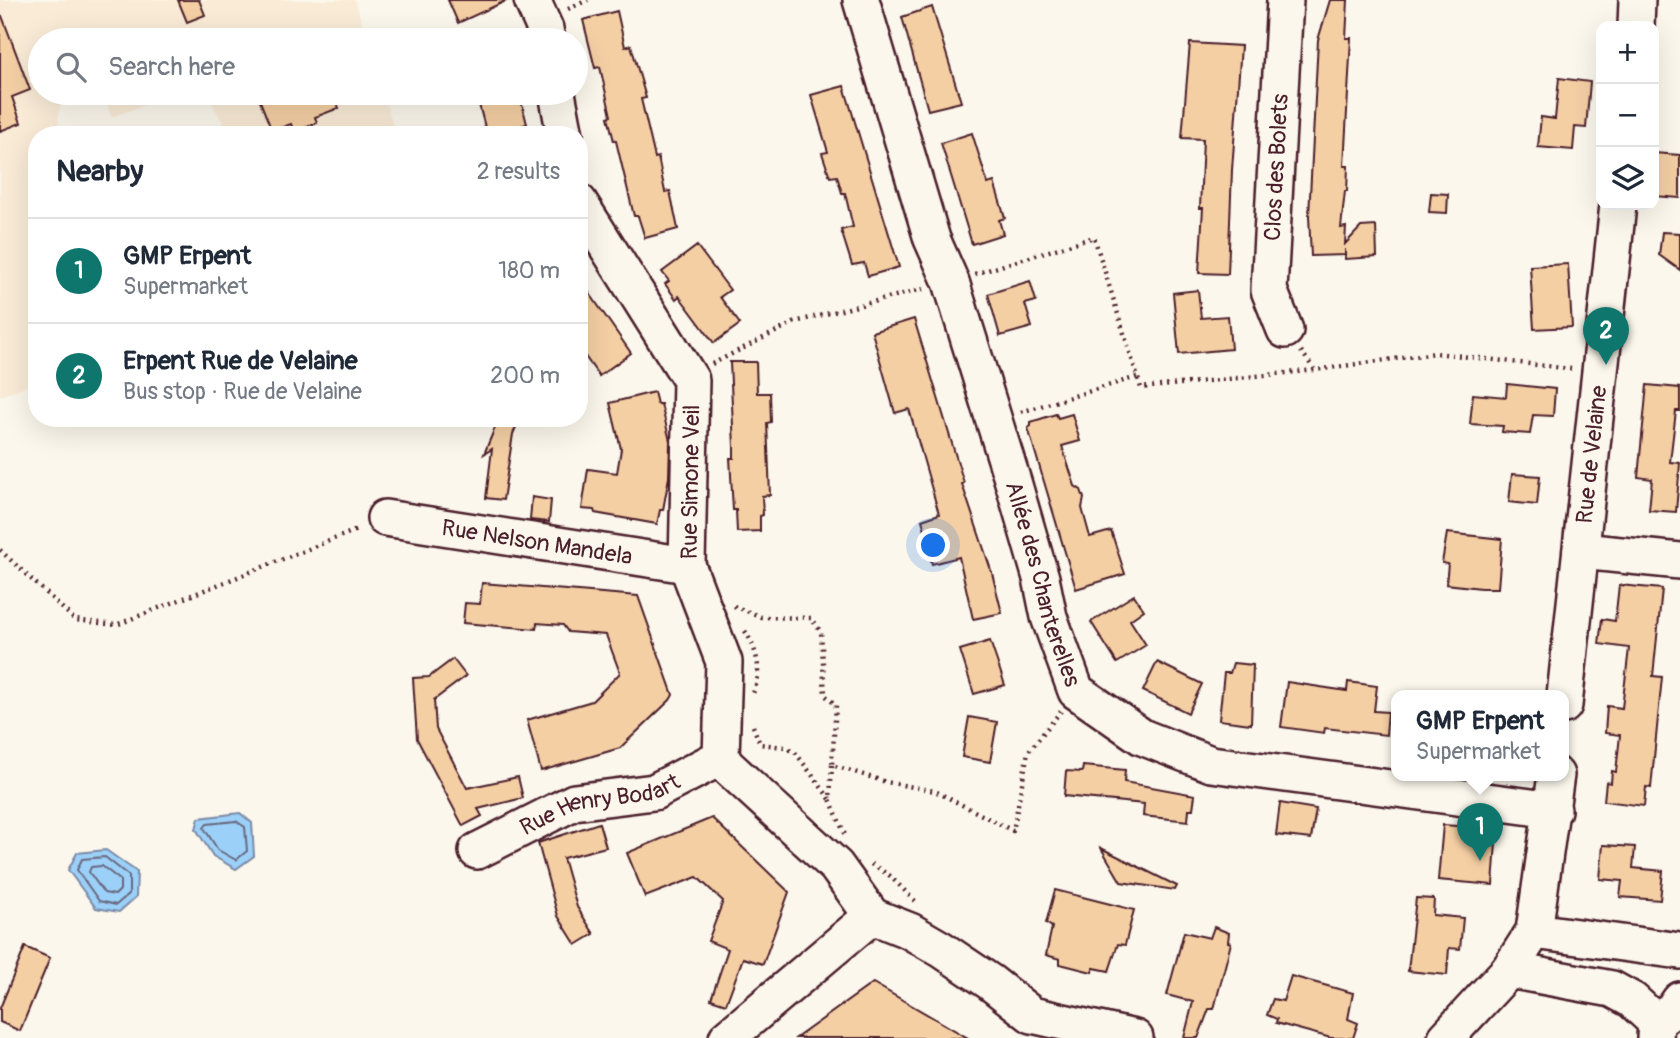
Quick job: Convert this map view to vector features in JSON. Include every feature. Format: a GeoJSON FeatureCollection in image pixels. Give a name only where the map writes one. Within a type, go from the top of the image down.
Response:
{"type":"FeatureCollection","features":[{"type":"Feature","properties":{"kind":"street"},"geometry":{"type":"LineString","coordinates":[[532,0],[545,28]]}},
{"type":"Feature","properties":{"kind":"street","name":"Allée des Chanterelles"},"geometry":{"type":"LineString","coordinates":[[861,0],[932,239],[951,282],[994,420],[1041,578],[1049,617],[1076,691],[1142,737],[1211,764],[1553,810]]}},
{"type":"Feature","properties":{"kind":"street","name":"Clos des Bolets"},"geometry":{"type":"LineString","coordinates":[[1285,0],[1269,290],[1285,330]]}},
{"type":"Feature","properties":{"kind":"street"},"geometry":{"type":"LineString","coordinates":[[1636,21],[1637,0]]}},
{"type":"Feature","properties":{"kind":"street"},"geometry":{"type":"LineString","coordinates":[[559,105],[563,126]]}},
{"type":"Feature","properties":{"kind":"street","name":"Rue de Velaine"},"geometry":{"type":"LineString","coordinates":[[1566,690],[1617,210]]}},
{"type":"Feature","properties":{"kind":"street","name":"Rue Simone Veil"},"geometry":{"type":"LineString","coordinates":[[588,222],[691,380],[691,575],[724,662],[721,757]]}},
{"type":"Feature","properties":{"kind":"street","name":"Rue Nelson Mandela"},"geometry":{"type":"LineString","coordinates":[[385,518],[691,575]]}},
{"type":"Feature","properties":{"kind":"street"},"geometry":{"type":"LineString","coordinates":[[1581,551],[1680,561]]}},
{"type":"Feature","properties":{"kind":"street"},"geometry":{"type":"LineString","coordinates":[[721,757],[727,766],[836,866],[872,916],[910,931],[990,982],[1029,1026],[1135,1038]]}},
{"type":"Feature","properties":{"kind":"street","name":"Rue Henry Bodart"},"geometry":{"type":"LineString","coordinates":[[477,851],[574,803],[654,792],[721,757]]}},
{"type":"Feature","properties":{"kind":"street"},"geometry":{"type":"LineString","coordinates":[[1446,1038],[1509,970],[1534,931],[1555,781]]}},
{"type":"Feature","properties":{"kind":"street"},"geometry":{"type":"LineString","coordinates":[[727,1038],[872,916]]}},
{"type":"Feature","properties":{"kind":"street"},"geometry":{"type":"LineString","coordinates":[[1534,931],[1680,951]]}},
{"type":"Feature","properties":{"kind":"street"},"geometry":{"type":"LineString","coordinates":[[1509,970],[1612,989],[1664,1020]]}},
{"type":"Feature","properties":{"kind":"path"},"geometry":{"type":"LineString","coordinates":[[691,380],[710,365],[795,322],[951,282],[1094,237],[1141,388],[1436,354],[1600,372]]}},
{"type":"Feature","properties":{"kind":"path"},"geometry":{"type":"LineString","coordinates":[[994,420],[1137,377]]}},
{"type":"Feature","properties":{"kind":"path"},"geometry":{"type":"LineString","coordinates":[[0,550],[75,620],[116,625],[385,518]]}},
{"type":"Feature","properties":{"kind":"path"},"geometry":{"type":"LineString","coordinates":[[691,575],[735,606],[761,617],[811,618],[821,632],[825,695],[836,705],[830,799]]}},
{"type":"Feature","properties":{"kind":"path"},"geometry":{"type":"LineString","coordinates":[[735,606],[738,619]]}},
{"type":"Feature","properties":{"kind":"path"},"geometry":{"type":"LineString","coordinates":[[744,628],[755,646],[759,671],[754,692],[747,703]]}},
{"type":"Feature","properties":{"kind":"path"},"geometry":{"type":"LineString","coordinates":[[832,765],[886,782],[935,791],[1013,831],[1028,752],[1076,691]]}},
{"type":"Feature","properties":{"kind":"path"},"geometry":{"type":"LineString","coordinates":[[750,716],[760,744],[784,747],[795,752],[830,799],[848,841]]}},
{"type":"Feature","properties":{"kind":"path"},"geometry":{"type":"LineString","coordinates":[[861,858],[889,875],[920,905],[910,931]]}},
{"type":"Feature","properties":{"kind":"shaded area"},"geometry":{"type":"Polygon","coordinates":[[[0,0],[355,0],[363,28],[28,28],[28,105],[60,105],[58,126],[28,126],[28,385],[0,396],[0,0]]]}},
{"type":"Feature","properties":{"kind":"shaded area"},"geometry":{"type":"Polygon","coordinates":[[[107,105],[144,105],[111,117],[107,105]]]}},
{"type":"Feature","properties":{"kind":"shaded area"},"geometry":{"type":"Polygon","coordinates":[[[213,105],[387,105],[393,126],[225,126],[213,105]]]}},
{"type":"Feature","properties":{"kind":"water"},"geometry":{"type":"Polygon","coordinates":[[[240,813],[252,823],[254,856],[236,869],[213,856],[196,829],[199,818],[240,813]]]}},
{"type":"Feature","properties":{"kind":"water"},"geometry":{"type":"Polygon","coordinates":[[[106,850],[137,872],[136,897],[119,912],[96,908],[68,870],[77,853],[106,850]]]}},
{"type":"Feature","properties":{"kind":"building"},"geometry":{"type":"Polygon","coordinates":[[[178,0],[199,0],[205,15],[187,22],[178,0]]]}},
{"type":"Feature","properties":{"kind":"building"},"geometry":{"type":"Polygon","coordinates":[[[448,0],[508,0],[458,23],[448,0]]]}},
{"type":"Feature","properties":{"kind":"building"},"geometry":{"type":"Polygon","coordinates":[[[1330,0],[1348,0],[1346,38],[1351,38],[1344,166],[1348,166],[1347,191],[1341,228],[1346,227],[1345,244],[1361,227],[1376,226],[1377,257],[1345,259],[1345,255],[1311,256],[1309,216],[1318,40],[1330,0]]]}},
{"type":"Feature","properties":{"kind":"building"},"geometry":{"type":"Polygon","coordinates":[[[932,7],[961,102],[928,110],[902,17],[932,7]]]}},
{"type":"Feature","properties":{"kind":"building"},"geometry":{"type":"Polygon","coordinates":[[[617,11],[625,47],[631,45],[646,98],[641,99],[655,158],[658,157],[665,192],[670,191],[678,229],[645,238],[638,216],[634,216],[608,117],[611,116],[600,67],[595,68],[588,28],[585,28],[583,20],[617,11]]]}},
{"type":"Feature","properties":{"kind":"building"},"geometry":{"type":"Polygon","coordinates":[[[2,16],[28,91],[12,97],[21,123],[0,131],[2,16]]]}},
{"type":"Feature","properties":{"kind":"building"},"geometry":{"type":"Polygon","coordinates":[[[1190,43],[1241,46],[1228,274],[1199,273],[1203,139],[1182,138],[1190,43]]]}},
{"type":"Feature","properties":{"kind":"building"},"geometry":{"type":"Polygon","coordinates":[[[1559,78],[1590,82],[1586,128],[1575,127],[1573,150],[1538,147],[1541,117],[1555,119],[1559,78]]]}},
{"type":"Feature","properties":{"kind":"building"},"geometry":{"type":"Polygon","coordinates":[[[844,86],[899,267],[868,276],[864,263],[852,265],[841,230],[853,227],[845,193],[842,193],[837,176],[830,177],[822,153],[828,152],[811,95],[844,86]]]}},
{"type":"Feature","properties":{"kind":"building"},"geometry":{"type":"Polygon","coordinates":[[[262,105],[338,105],[339,108],[315,117],[317,123],[309,126],[270,126],[262,105]]]}},
{"type":"Feature","properties":{"kind":"building"},"geometry":{"type":"Polygon","coordinates":[[[479,105],[522,105],[527,124],[485,126],[479,105]]]}},
{"type":"Feature","properties":{"kind":"building"},"geometry":{"type":"Polygon","coordinates":[[[972,133],[988,184],[994,182],[1005,218],[999,220],[1003,234],[972,244],[941,143],[972,133]]]}},
{"type":"Feature","properties":{"kind":"building"},"geometry":{"type":"Polygon","coordinates":[[[1659,153],[1680,155],[1680,198],[1659,196],[1659,153]]]}},
{"type":"Feature","properties":{"kind":"building"},"geometry":{"type":"Polygon","coordinates":[[[1431,193],[1448,194],[1447,213],[1429,212],[1431,193]]]}},
{"type":"Feature","properties":{"kind":"building"},"geometry":{"type":"Polygon","coordinates":[[[1662,232],[1680,233],[1680,270],[1659,255],[1662,232]]]}},
{"type":"Feature","properties":{"kind":"building"},"geometry":{"type":"Polygon","coordinates":[[[697,246],[730,290],[720,297],[740,324],[714,343],[679,296],[676,299],[665,284],[669,281],[662,272],[697,246]]]}},
{"type":"Feature","properties":{"kind":"building"},"geometry":{"type":"Polygon","coordinates":[[[1568,264],[1572,327],[1534,329],[1530,266],[1568,264]]]}},
{"type":"Feature","properties":{"kind":"building"},"geometry":{"type":"Polygon","coordinates":[[[1030,281],[1036,301],[1025,304],[1032,327],[1000,336],[988,294],[1030,281]]]}},
{"type":"Feature","properties":{"kind":"building"},"geometry":{"type":"Polygon","coordinates":[[[1198,290],[1201,318],[1228,316],[1231,349],[1179,354],[1173,293],[1198,290]]]}},
{"type":"Feature","properties":{"kind":"building"},"geometry":{"type":"Polygon","coordinates":[[[588,291],[631,353],[599,376],[588,361],[588,291]]]}},
{"type":"Feature","properties":{"kind":"building"},"geometry":{"type":"Polygon","coordinates":[[[914,319],[1002,613],[973,619],[959,557],[932,564],[925,541],[928,540],[922,520],[939,514],[909,409],[895,413],[872,332],[914,319]]]}},
{"type":"Feature","properties":{"kind":"building"},"geometry":{"type":"Polygon","coordinates":[[[730,362],[756,362],[757,393],[770,393],[771,422],[767,423],[770,495],[762,496],[760,531],[737,532],[736,510],[733,510],[730,458],[734,458],[734,447],[730,362]]]}},
{"type":"Feature","properties":{"kind":"building"},"geometry":{"type":"Polygon","coordinates":[[[1507,384],[1555,389],[1553,416],[1533,415],[1530,434],[1502,432],[1503,426],[1470,424],[1473,394],[1506,397],[1507,384]]]}},
{"type":"Feature","properties":{"kind":"building"},"geometry":{"type":"Polygon","coordinates":[[[1647,385],[1680,388],[1680,411],[1676,411],[1670,462],[1680,463],[1676,512],[1649,510],[1652,479],[1638,477],[1647,385]]]}},
{"type":"Feature","properties":{"kind":"building"},"geometry":{"type":"Polygon","coordinates":[[[654,392],[657,404],[661,404],[670,441],[669,477],[663,510],[660,510],[657,524],[582,509],[588,469],[617,473],[621,449],[610,403],[654,392]]]}},
{"type":"Feature","properties":{"kind":"building"},"geometry":{"type":"Polygon","coordinates":[[[1056,414],[1058,418],[1072,414],[1080,441],[1062,446],[1075,486],[1081,490],[1084,498],[1082,508],[1090,537],[1111,531],[1125,574],[1076,589],[1028,428],[1031,422],[1056,414]]]}},
{"type":"Feature","properties":{"kind":"building"},"geometry":{"type":"Polygon","coordinates":[[[495,427],[516,427],[503,500],[486,498],[492,449],[484,454],[495,427]]]}},
{"type":"Feature","properties":{"kind":"building"},"geometry":{"type":"Polygon","coordinates":[[[1512,474],[1540,476],[1537,505],[1509,502],[1512,474]]]}},
{"type":"Feature","properties":{"kind":"building"},"geometry":{"type":"Polygon","coordinates":[[[532,497],[551,500],[549,522],[530,520],[532,497]]]}},
{"type":"Feature","properties":{"kind":"building"},"geometry":{"type":"Polygon","coordinates":[[[1447,533],[1502,539],[1498,588],[1446,584],[1448,564],[1442,563],[1447,533]]]}},
{"type":"Feature","properties":{"kind":"building"},"geometry":{"type":"Polygon","coordinates":[[[482,583],[638,596],[673,695],[670,700],[620,748],[541,771],[527,720],[592,701],[620,673],[606,635],[568,632],[563,625],[537,623],[536,629],[463,623],[465,603],[480,604],[482,583]]]}},
{"type":"Feature","properties":{"kind":"building"},"geometry":{"type":"Polygon","coordinates":[[[1619,585],[1662,589],[1653,676],[1662,677],[1651,788],[1646,787],[1644,806],[1604,801],[1606,782],[1611,783],[1612,771],[1616,772],[1620,735],[1605,733],[1607,706],[1622,708],[1629,648],[1599,644],[1602,619],[1615,621],[1619,585]]]}},
{"type":"Feature","properties":{"kind":"building"},"geometry":{"type":"Polygon","coordinates":[[[1134,595],[1144,610],[1130,620],[1146,645],[1117,663],[1091,622],[1134,595]]]}},
{"type":"Feature","properties":{"kind":"building"},"geometry":{"type":"Polygon","coordinates":[[[990,641],[1005,685],[974,694],[960,650],[990,641]]]}},
{"type":"Feature","properties":{"kind":"building"},"geometry":{"type":"Polygon","coordinates":[[[453,659],[466,676],[434,700],[436,729],[467,788],[518,777],[523,798],[478,809],[482,816],[463,826],[417,739],[413,678],[429,677],[453,659]]]}},
{"type":"Feature","properties":{"kind":"building"},"geometry":{"type":"Polygon","coordinates":[[[1157,662],[1202,684],[1188,713],[1143,691],[1157,662]]]}},
{"type":"Feature","properties":{"kind":"building"},"geometry":{"type":"Polygon","coordinates":[[[1233,663],[1253,665],[1251,724],[1219,720],[1224,673],[1230,673],[1233,663]]]}},
{"type":"Feature","properties":{"kind":"building"},"geometry":{"type":"Polygon","coordinates":[[[1287,682],[1347,691],[1348,682],[1377,686],[1374,711],[1388,712],[1386,735],[1325,728],[1324,733],[1281,727],[1287,682]]]}},
{"type":"Feature","properties":{"kind":"building"},"geometry":{"type":"Polygon","coordinates":[[[969,717],[997,722],[990,762],[962,757],[969,717]]]}},
{"type":"Feature","properties":{"kind":"building"},"geometry":{"type":"Polygon","coordinates":[[[1083,766],[1125,770],[1124,782],[1195,795],[1193,809],[1189,809],[1188,821],[1143,816],[1144,804],[1064,796],[1066,771],[1082,772],[1083,766]]]}},
{"type":"Feature","properties":{"kind":"building"},"geometry":{"type":"Polygon","coordinates":[[[1280,803],[1316,809],[1311,839],[1276,835],[1280,803]]]}},
{"type":"Feature","properties":{"kind":"building"},"geometry":{"type":"Polygon","coordinates":[[[712,818],[789,892],[763,964],[743,958],[726,1004],[711,999],[728,949],[708,941],[723,901],[697,877],[645,897],[627,853],[712,818]]]}},
{"type":"Feature","properties":{"kind":"building"},"geometry":{"type":"Polygon","coordinates":[[[599,823],[606,847],[563,858],[577,907],[594,934],[576,945],[558,916],[538,843],[599,823]]]}},
{"type":"Feature","properties":{"kind":"building"},"geometry":{"type":"Polygon","coordinates":[[[1443,825],[1497,829],[1493,885],[1438,880],[1443,825]]]}},
{"type":"Feature","properties":{"kind":"building"},"geometry":{"type":"Polygon","coordinates":[[[1603,845],[1635,847],[1633,868],[1663,871],[1660,900],[1620,897],[1622,881],[1600,879],[1603,845]]]}},
{"type":"Feature","properties":{"kind":"building"},"geometry":{"type":"Polygon","coordinates":[[[1101,848],[1177,886],[1175,890],[1121,882],[1101,848]]]}},
{"type":"Feature","properties":{"kind":"building"},"geometry":{"type":"Polygon","coordinates":[[[1055,890],[1134,910],[1125,945],[1118,944],[1109,971],[1094,968],[1092,972],[1060,964],[1060,959],[1046,955],[1052,927],[1046,923],[1055,890]]]}},
{"type":"Feature","properties":{"kind":"building"},"geometry":{"type":"Polygon","coordinates":[[[1416,898],[1434,899],[1433,915],[1463,918],[1460,949],[1449,948],[1447,975],[1408,971],[1416,898]]]}},
{"type":"Feature","properties":{"kind":"building"},"geometry":{"type":"Polygon","coordinates":[[[1214,927],[1229,933],[1228,942],[1231,943],[1214,1009],[1209,1009],[1198,1038],[1184,1038],[1193,1002],[1167,995],[1184,932],[1210,938],[1214,927]]]}},
{"type":"Feature","properties":{"kind":"building"},"geometry":{"type":"Polygon","coordinates":[[[25,947],[50,958],[20,1031],[0,1022],[0,1008],[25,947]]]}},
{"type":"Feature","properties":{"kind":"building"},"geometry":{"type":"Polygon","coordinates":[[[1291,976],[1353,993],[1348,1019],[1358,1023],[1353,1038],[1331,1038],[1276,1023],[1277,1019],[1267,1015],[1273,999],[1283,1001],[1291,976]]]}},
{"type":"Feature","properties":{"kind":"building"},"geometry":{"type":"Polygon","coordinates":[[[873,983],[968,1038],[796,1038],[873,983]]]}},
{"type":"Feature","properties":{"kind":"place","name":"Erpent Rue de Velaine"},"geometry":{"type":"Point","coordinates":[1606,365]}},
{"type":"Feature","properties":{"kind":"place","name":"GMP Erpent"},"geometry":{"type":"Point","coordinates":[1480,861]}}]}
